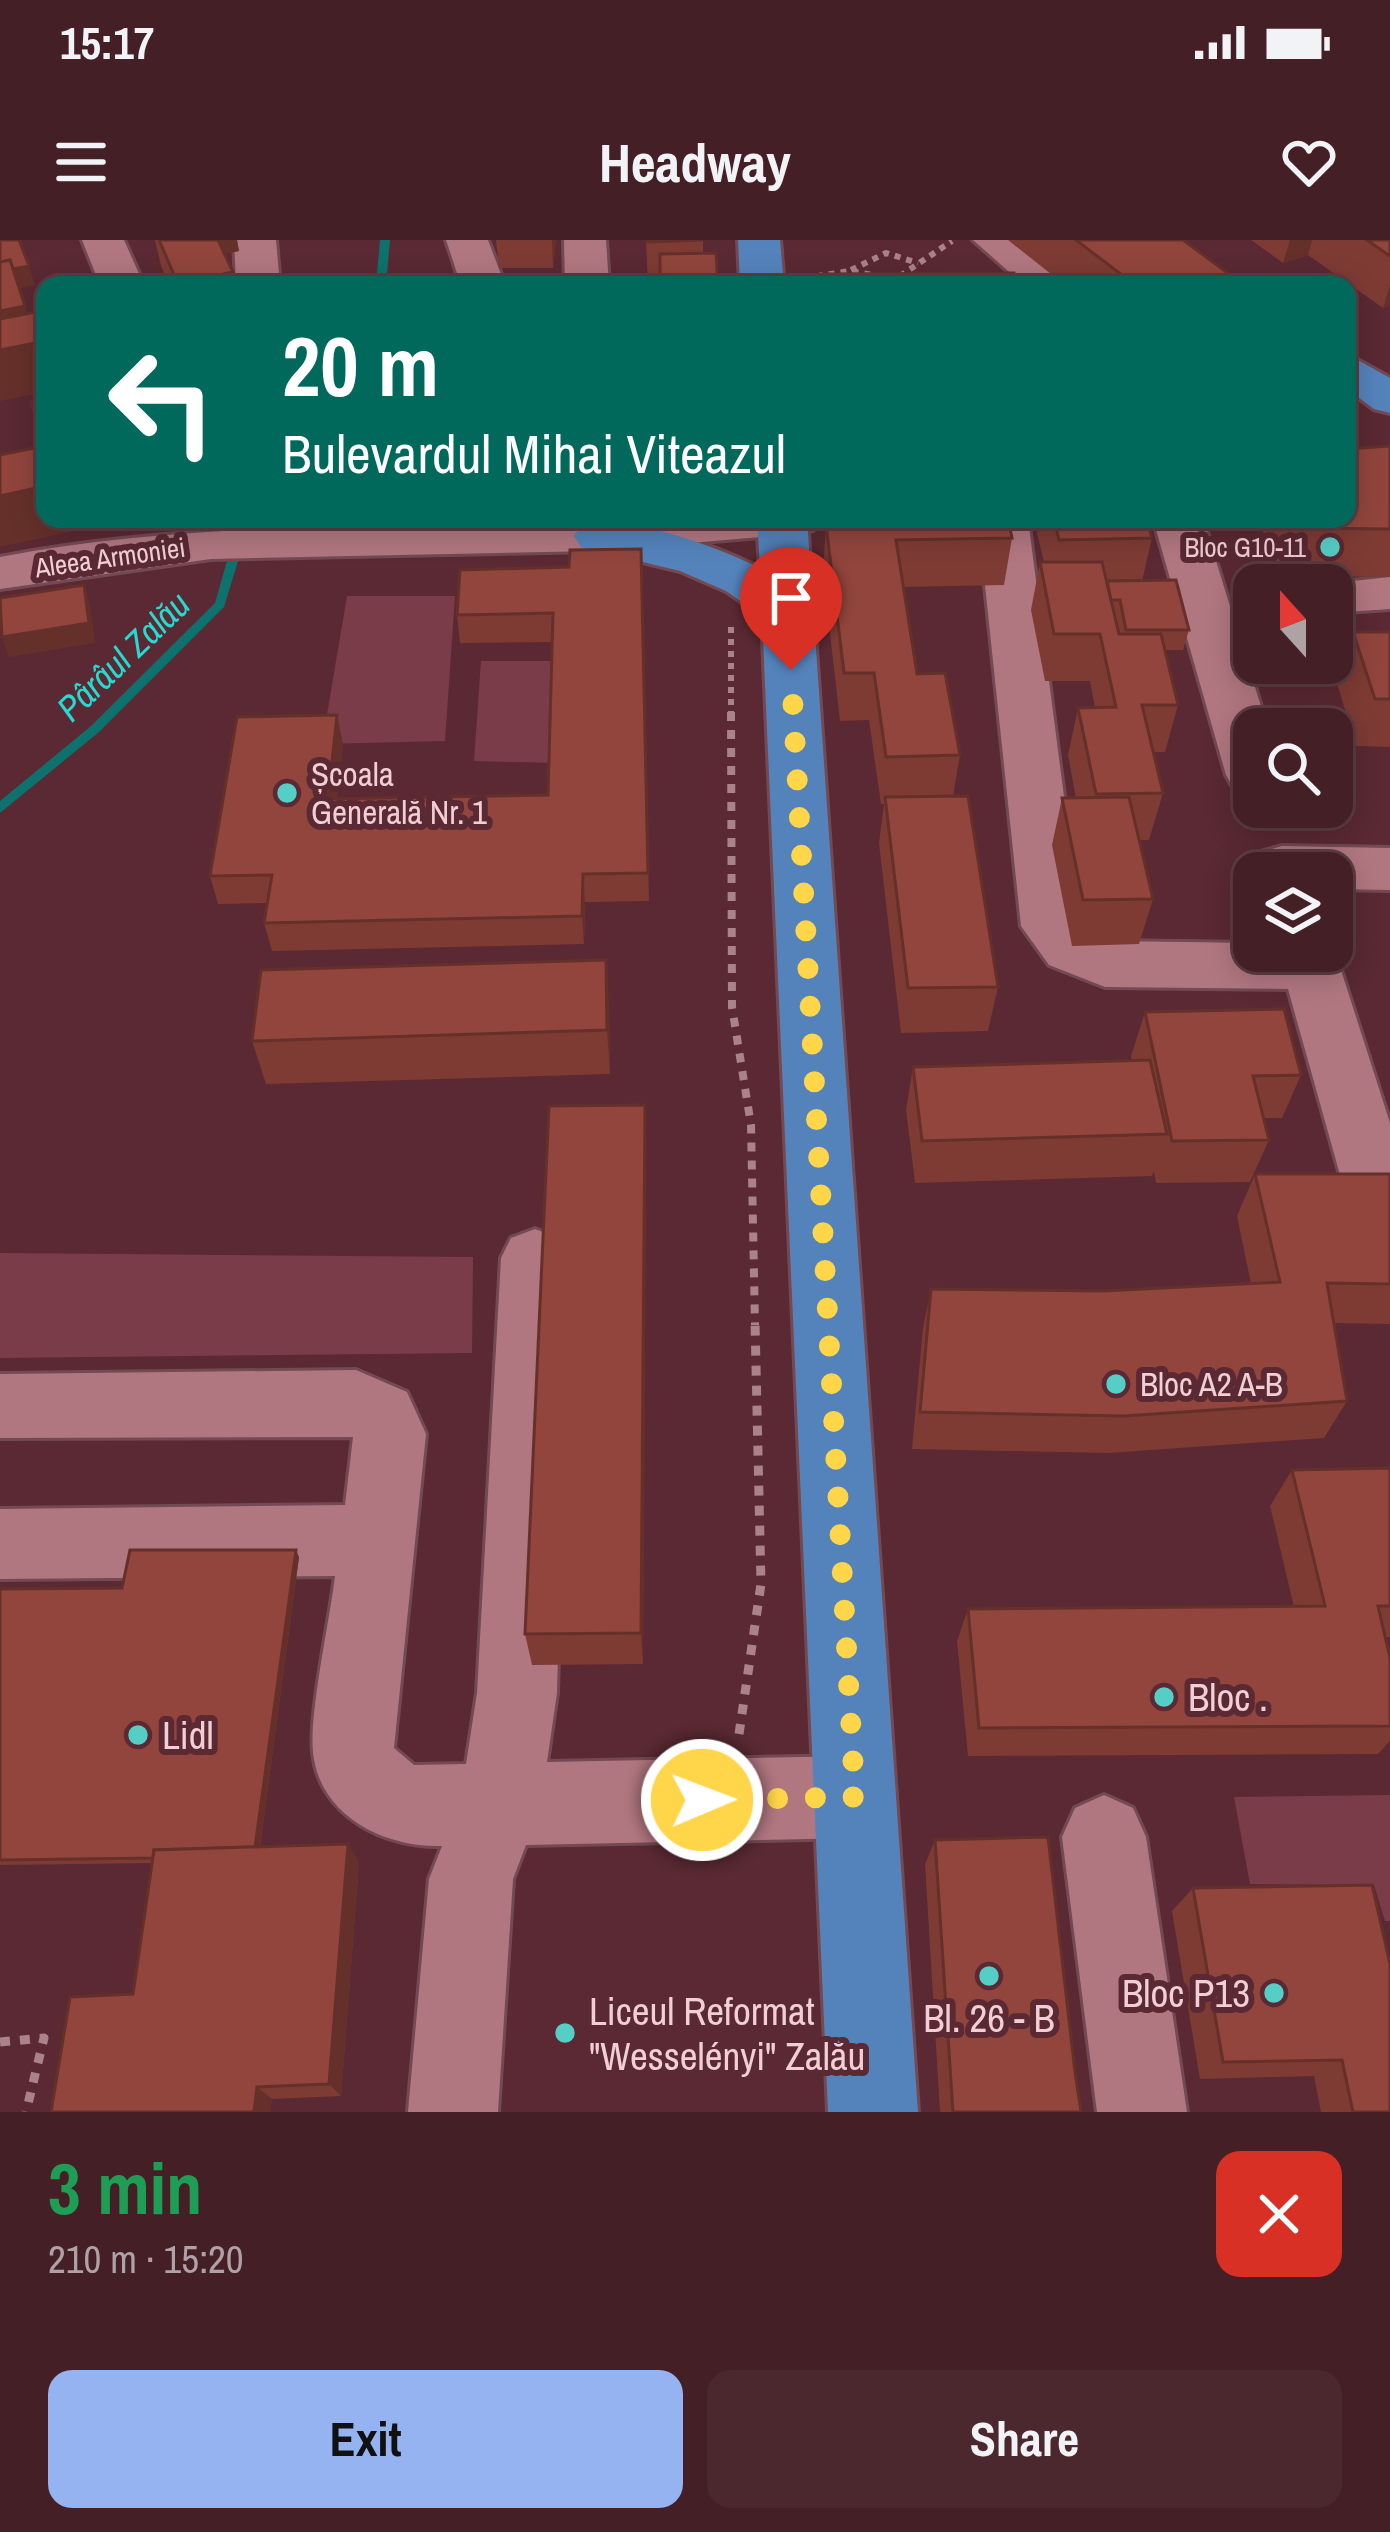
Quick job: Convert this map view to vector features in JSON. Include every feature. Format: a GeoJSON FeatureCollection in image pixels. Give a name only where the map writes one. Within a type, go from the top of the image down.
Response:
{"type":"FeatureCollection","features":[{"type":"Feature","properties":{"kind":"main road"},"geometry":{"type":"LineString","coordinates":[[759,240],[771,276]]}},
{"type":"Feature","properties":{"kind":"main road"},"geometry":{"type":"LineString","coordinates":[[1356,374],[1390,399]]}},
{"type":"Feature","properties":{"kind":"main road"},"geometry":{"type":"LineString","coordinates":[[782,528],[873,2112]]}},
{"type":"Feature","properties":{"kind":"main road"},"geometry":{"type":"LineString","coordinates":[[576,531],[720,565],[755,582],[786,609]]}},
{"type":"Feature","properties":{"kind":"street"},"geometry":{"type":"LineString","coordinates":[[103,240],[118,276]]}},
{"type":"Feature","properties":{"kind":"street"},"geometry":{"type":"LineString","coordinates":[[255,240],[257,276]]}},
{"type":"Feature","properties":{"kind":"street"},"geometry":{"type":"LineString","coordinates":[[467,240],[480,276]]}},
{"type":"Feature","properties":{"kind":"street"},"geometry":{"type":"LineString","coordinates":[[585,240],[587,276]]}},
{"type":"Feature","properties":{"kind":"street"},"geometry":{"type":"LineString","coordinates":[[994,240],[1040,276]]}},
{"type":"Feature","properties":{"kind":"street","name":"Aleea Armoniei"},"geometry":{"type":"LineString","coordinates":[[0,574],[185,537],[274,542],[632,528]]}},
{"type":"Feature","properties":{"kind":"street"},"geometry":{"type":"LineString","coordinates":[[1005,528],[1051,926],[1085,958],[1106,964],[1233,961]]}},
{"type":"Feature","properties":{"kind":"street"},"geometry":{"type":"LineString","coordinates":[[1183,528],[1229,605],[1244,708]]}},
{"type":"Feature","properties":{"kind":"street"},"geometry":{"type":"LineString","coordinates":[[1353,595],[1390,592]]}},
{"type":"Feature","properties":{"kind":"street"},"geometry":{"type":"LineString","coordinates":[[1353,869],[1390,869]]}},
{"type":"Feature","properties":{"kind":"street"},"geometry":{"type":"LineString","coordinates":[[1316,972],[1367,1075],[1390,1232]]}},
{"type":"Feature","properties":{"kind":"street"},"geometry":{"type":"LineString","coordinates":[[453,2112],[471,1880],[500,1804],[517,1693],[535,1258]]}},
{"type":"Feature","properties":{"kind":"street"},"geometry":{"type":"LineString","coordinates":[[0,1406],[356,1402],[381,1415],[390,1434],[353,1753],[370,1786],[409,1806],[855,1797]]}},
{"type":"Feature","properties":{"kind":"street"},"geometry":{"type":"LineString","coordinates":[[0,1544],[375,1540]]}},
{"type":"Feature","properties":{"kind":"street"},"geometry":{"type":"LineString","coordinates":[[1104,1837],[1142,2112]]}},
{"type":"Feature","properties":{"kind":"path"},"geometry":{"type":"LineString","coordinates":[[889,240],[897,253],[918,263]]}},
{"type":"Feature","properties":{"kind":"path"},"geometry":{"type":"LineString","coordinates":[[890,276],[953,240]]}},
{"type":"Feature","properties":{"kind":"path"},"geometry":{"type":"LineString","coordinates":[[850,271],[861,260],[897,253]]}},
{"type":"Feature","properties":{"kind":"path"},"geometry":{"type":"LineString","coordinates":[[818,276],[850,271],[876,276]]}},
{"type":"Feature","properties":{"kind":"path"},"geometry":{"type":"LineString","coordinates":[[702,1800],[694,1755],[742,1733],[761,1584],[751,1125],[731,1007],[733,636],[720,565]]}},
{"type":"Feature","properties":{"kind":"path"},"geometry":{"type":"LineString","coordinates":[[0,2042],[44,2038],[26,2112]]}},
{"type":"Feature","properties":{"kind":"shaded area"},"geometry":{"type":"Polygon","coordinates":[[[347,596],[455,596],[445,741],[322,744],[347,596]]]}},
{"type":"Feature","properties":{"kind":"shaded area"},"geometry":{"type":"Polygon","coordinates":[[[481,661],[554,661],[552,763],[474,761],[481,661]]]}},
{"type":"Feature","properties":{"kind":"shaded area"},"geometry":{"type":"Polygon","coordinates":[[[0,1253],[473,1257],[472,1353],[0,1358],[0,1253]]]}},
{"type":"Feature","properties":{"kind":"shaded area"},"geometry":{"type":"Polygon","coordinates":[[[1390,1795],[1390,1921],[1385,1921],[1374,1885],[1250,1884],[1234,1797],[1390,1795]]]}},
{"type":"Feature","properties":{"kind":"building"},"geometry":{"type":"Polygon","coordinates":[[[0,240],[19,240],[29,266],[13,269],[10,260],[0,262],[0,240]]]}},
{"type":"Feature","properties":{"kind":"building"},"geometry":{"type":"Polygon","coordinates":[[[159,240],[218,240],[233,272],[215,276],[175,276],[159,240]]]}},
{"type":"Feature","properties":{"kind":"building"},"geometry":{"type":"Polygon","coordinates":[[[1076,240],[1183,240],[1232,276],[1123,276],[1076,240]]]}},
{"type":"Feature","properties":{"kind":"building"},"geometry":{"type":"Polygon","coordinates":[[[1367,240],[1390,240],[1390,256],[1367,240]]]}},
{"type":"Feature","properties":{"kind":"building"},"geometry":{"type":"Polygon","coordinates":[[[716,253],[717,276],[660,276],[660,254],[716,253]]]}},
{"type":"Feature","properties":{"kind":"building"},"geometry":{"type":"Polygon","coordinates":[[[10,260],[25,306],[0,311],[0,262],[10,260]]]}},
{"type":"Feature","properties":{"kind":"building"},"geometry":{"type":"Polygon","coordinates":[[[1014,273],[1014,276],[825,276],[1014,273]]]}},
{"type":"Feature","properties":{"kind":"building"},"geometry":{"type":"Polygon","coordinates":[[[36,312],[36,343],[0,350],[0,319],[36,312]]]}},
{"type":"Feature","properties":{"kind":"building"},"geometry":{"type":"Polygon","coordinates":[[[1390,446],[1390,529],[1296,528],[1356,528],[1356,448],[1390,446]]]}},
{"type":"Feature","properties":{"kind":"building"},"geometry":{"type":"Polygon","coordinates":[[[36,448],[36,488],[0,496],[0,455],[36,448]]]}},
{"type":"Feature","properties":{"kind":"building"},"geometry":{"type":"Polygon","coordinates":[[[826,528],[1010,528],[1012,538],[896,540],[917,674],[945,673],[960,755],[886,757],[874,673],[844,673],[826,528]]]}},
{"type":"Feature","properties":{"kind":"building"},"geometry":{"type":"Polygon","coordinates":[[[1056,528],[1149,528],[1152,538],[1059,540],[1056,528]]]}},
{"type":"Feature","properties":{"kind":"building","name":"Școala Generală Nr. 1"},"geometry":{"type":"Polygon","coordinates":[[[641,549],[648,873],[583,874],[582,916],[264,923],[272,875],[210,876],[237,717],[337,715],[328,799],[548,795],[553,613],[457,615],[460,570],[569,567],[570,550],[641,549]]]}},
{"type":"Feature","properties":{"kind":"building"},"geometry":{"type":"Polygon","coordinates":[[[1040,562],[1102,562],[1119,634],[1161,634],[1178,705],[1142,705],[1163,793],[1096,794],[1078,708],[1116,707],[1100,634],[1054,634],[1040,562]]]}},
{"type":"Feature","properties":{"kind":"building"},"geometry":{"type":"Polygon","coordinates":[[[1176,580],[1189,630],[1126,630],[1120,600],[1111,600],[1107,581],[1176,580]]]}},
{"type":"Feature","properties":{"kind":"building"},"geometry":{"type":"Polygon","coordinates":[[[84,585],[89,623],[2,637],[0,598],[84,585]]]}},
{"type":"Feature","properties":{"kind":"building"},"geometry":{"type":"Polygon","coordinates":[[[1353,632],[1390,632],[1390,699],[1375,699],[1353,632]]]}},
{"type":"Feature","properties":{"kind":"building"},"geometry":{"type":"Polygon","coordinates":[[[968,796],[998,987],[908,988],[885,797],[968,796]]]}},
{"type":"Feature","properties":{"kind":"building"},"geometry":{"type":"Polygon","coordinates":[[[1129,797],[1153,899],[1083,900],[1062,798],[1129,797]]]}},
{"type":"Feature","properties":{"kind":"building"},"geometry":{"type":"Polygon","coordinates":[[[606,960],[607,1030],[252,1041],[261,970],[606,960]]]}},
{"type":"Feature","properties":{"kind":"building"},"geometry":{"type":"Polygon","coordinates":[[[1284,1009],[1301,1075],[1253,1076],[1269,1140],[1172,1141],[1145,1012],[1284,1009]]]}},
{"type":"Feature","properties":{"kind":"building"},"geometry":{"type":"Polygon","coordinates":[[[1150,1060],[1167,1134],[922,1141],[913,1067],[1150,1060]]]}},
{"type":"Feature","properties":{"kind":"building"},"geometry":{"type":"Polygon","coordinates":[[[645,1105],[641,1633],[525,1634],[549,1106],[645,1105]]]}},
{"type":"Feature","properties":{"kind":"building"},"geometry":{"type":"Polygon","coordinates":[[[1255,1174],[1390,1174],[1390,1284],[1327,1283],[1347,1401],[1124,1416],[920,1412],[931,1289],[1103,1291],[1280,1282],[1255,1174]]]}},
{"type":"Feature","properties":{"kind":"building"},"geometry":{"type":"Polygon","coordinates":[[[1390,1468],[1390,1606],[1378,1606],[1390,1658],[1390,1726],[979,1728],[968,1609],[1325,1606],[1292,1470],[1390,1468]]]}},
{"type":"Feature","properties":{"kind":"building","name":"Lidl"},"geometry":{"type":"Polygon","coordinates":[[[130,1550],[296,1550],[255,1847],[154,1850],[153,1858],[0,1860],[0,1589],[122,1588],[130,1550]]]}},
{"type":"Feature","properties":{"kind":"building","name":"Bl. 26 - B"},"geometry":{"type":"Polygon","coordinates":[[[1048,1837],[1081,2112],[953,2112],[935,1840],[1048,1837]]]}},
{"type":"Feature","properties":{"kind":"building"},"geometry":{"type":"Polygon","coordinates":[[[348,1844],[329,2084],[257,2087],[254,2112],[51,2112],[70,1997],[133,1994],[154,1850],[348,1844]]]}},
{"type":"Feature","properties":{"kind":"building","name":"Bloc P13"},"geometry":{"type":"Polygon","coordinates":[[[1372,1885],[1390,1964],[1390,2112],[1353,2112],[1342,2060],[1223,2062],[1193,1888],[1372,1885]]]}},
{"type":"Feature","properties":{"kind":"waterway","name":"Pârâul Zalău"},"geometry":{"type":"LineString","coordinates":[[382,276],[385,240]]}},
{"type":"Feature","properties":{"kind":"waterway","name":"Pârâul Zalău"},"geometry":{"type":"LineString","coordinates":[[0,808],[95,729],[220,604],[242,528]]}},
{"type":"Feature","properties":{"kind":"place","name":"Bloc G10-11"},"geometry":{"type":"Point","coordinates":[1330,547]}},
{"type":"Feature","properties":{"kind":"place","name":"Școala Generală Nr. 1"},"geometry":{"type":"Point","coordinates":[287,793]}},
{"type":"Feature","properties":{"kind":"place","name":"Bloc A2 A-B"},"geometry":{"type":"Point","coordinates":[1116,1384]}},
{"type":"Feature","properties":{"kind":"place","name":"Bloc ."},"geometry":{"type":"Point","coordinates":[1164,1697]}},
{"type":"Feature","properties":{"kind":"place","name":"Lidl"},"geometry":{"type":"Point","coordinates":[138,1735]}},
{"type":"Feature","properties":{"kind":"place","name":"Bl. 26 - B"},"geometry":{"type":"Point","coordinates":[989,1976]}},
{"type":"Feature","properties":{"kind":"place","name":"Bloc P13"},"geometry":{"type":"Point","coordinates":[1274,1993]}},
{"type":"Feature","properties":{"kind":"place","name":"Liceul Reformat \"Wesselényi\" Zalău"},"geometry":{"type":"Point","coordinates":[565,2033]}},
{"type":"Feature","properties":{"kind":"route"},"geometry":{"type":"LineString","coordinates":[[702,1800],[855,1797],[791,670]]}}]}
